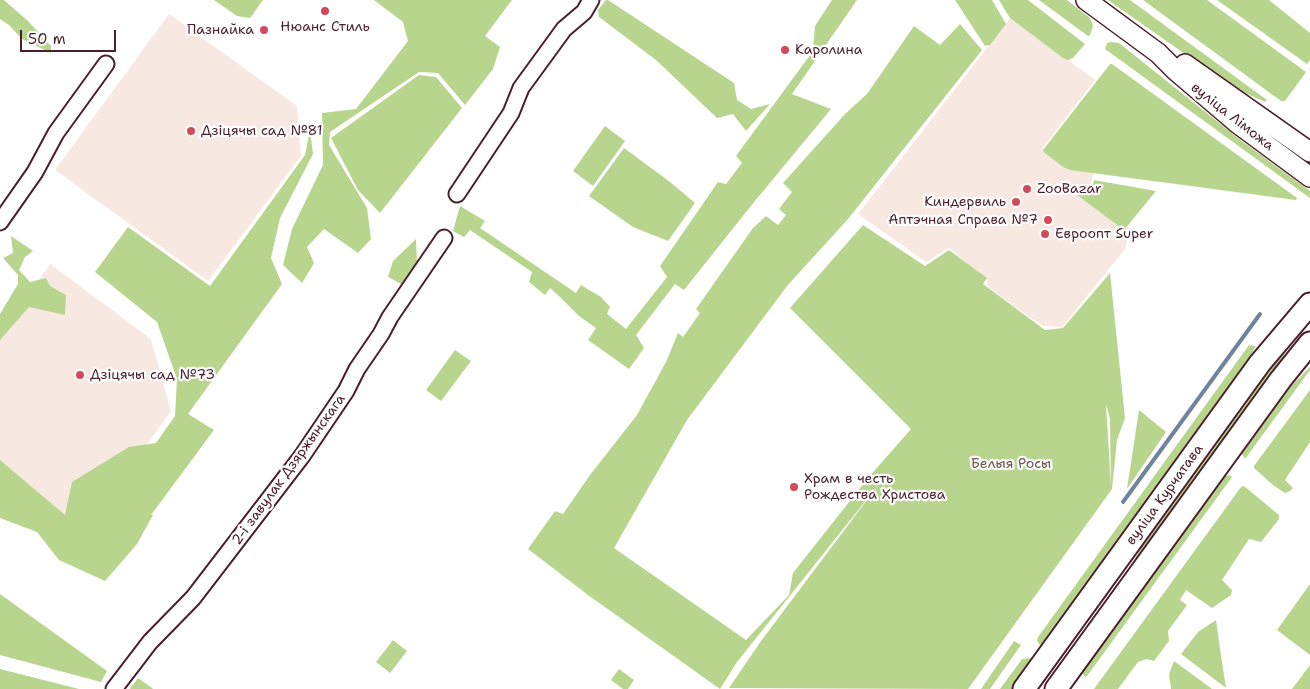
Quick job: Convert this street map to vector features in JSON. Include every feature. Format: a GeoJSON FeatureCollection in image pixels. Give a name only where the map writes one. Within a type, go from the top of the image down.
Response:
{"type":"FeatureCollection","features":[{"type":"Feature","properties":{"kind":"main road","name":"вуліца Курчатава"},"geometry":{"type":"LineString","coordinates":[[1034,686],[1260,363],[1310,304]]}},
{"type":"Feature","properties":{"kind":"main road","name":"вуліца Курчатава"},"geometry":{"type":"LineString","coordinates":[[1056,689],[1281,378],[1310,343]]}},
{"type":"Feature","properties":{"kind":"street"},"geometry":{"type":"LineString","coordinates":[[457,194],[511,113],[521,88],[564,29],[584,12],[591,0]]}},
{"type":"Feature","properties":{"kind":"street","name":"вуліца Ліможа"},"geometry":{"type":"LineString","coordinates":[[1086,0],[1158,53],[1176,71],[1237,123],[1310,177]]}},
{"type":"Feature","properties":{"kind":"street","name":"вуліца Ліможа"},"geometry":{"type":"LineString","coordinates":[[1158,53],[1183,64],[1310,152]]}},
{"type":"Feature","properties":{"kind":"street"},"geometry":{"type":"LineString","coordinates":[[0,222],[35,172],[56,133],[106,64]]}},
{"type":"Feature","properties":{"kind":"street","name":"2-і завулак Дзяржынскага"},"geometry":{"type":"LineString","coordinates":[[114,689],[150,642],[193,598],[302,456],[346,392],[357,368],[381,334],[390,317],[444,238]]}},
{"type":"Feature","properties":{"kind":"shaded area","name":"Дзіцячы сад №81"},"geometry":{"type":"Polygon","coordinates":[[[169,14],[297,106],[301,156],[208,281],[55,170],[169,14]]]}},
{"type":"Feature","properties":{"kind":"shaded area"},"geometry":{"type":"Polygon","coordinates":[[[1011,17],[1095,80],[1042,149],[1063,166],[1094,171],[1088,197],[1129,229],[1126,248],[1062,327],[1043,326],[1025,314],[987,286],[988,280],[949,248],[926,262],[858,214],[1011,17]]]}},
{"type":"Feature","properties":{"kind":"shaded area","name":"Дзіцячы сад №73"},"geometry":{"type":"Polygon","coordinates":[[[50,264],[151,339],[171,411],[80,537],[0,477],[0,336],[50,264]]]}},
{"type":"Feature","properties":{"kind":"green space"},"geometry":{"type":"Polygon","coordinates":[[[0,0],[4,0],[28,21],[51,46],[51,53],[22,39],[9,25],[0,19],[0,0]]]}},
{"type":"Feature","properties":{"kind":"green space"},"geometry":{"type":"Polygon","coordinates":[[[214,0],[263,0],[250,18],[237,16],[214,0]]]}},
{"type":"Feature","properties":{"kind":"green space"},"geometry":{"type":"Polygon","coordinates":[[[374,0],[512,0],[485,36],[500,47],[493,69],[465,105],[438,73],[419,72],[330,132],[329,145],[367,208],[371,239],[358,253],[324,229],[307,247],[314,263],[302,283],[283,265],[292,229],[323,165],[322,113],[356,109],[408,41],[403,22],[374,0]]]}},
{"type":"Feature","properties":{"kind":"green space"},"geometry":{"type":"Polygon","coordinates":[[[606,0],[734,83],[737,100],[751,109],[770,104],[746,131],[733,114],[717,118],[656,60],[599,17],[598,10],[606,0]]]}},
{"type":"Feature","properties":{"kind":"green space"},"geometry":{"type":"Polygon","coordinates":[[[832,0],[857,0],[792,94],[831,109],[684,290],[675,284],[636,335],[644,348],[629,369],[588,340],[596,328],[579,316],[550,288],[545,295],[529,282],[532,272],[470,230],[464,237],[453,231],[460,206],[485,221],[480,228],[576,293],[581,285],[601,297],[610,307],[607,314],[626,329],[667,277],[660,266],[718,182],[726,184],[742,163],[736,156],[813,51],[815,26],[832,0]]]}},
{"type":"Feature","properties":{"kind":"green space"},"geometry":{"type":"Polygon","coordinates":[[[955,0],[992,0],[1006,24],[990,45],[985,46],[955,0]]]}},
{"type":"Feature","properties":{"kind":"green space"},"geometry":{"type":"Polygon","coordinates":[[[999,0],[1028,0],[1085,44],[1073,58],[1068,60],[1063,58],[1010,18],[999,0]]]}},
{"type":"Feature","properties":{"kind":"green space"},"geometry":{"type":"Polygon","coordinates":[[[1039,0],[1067,0],[1090,18],[1093,26],[1090,35],[1088,36],[1039,0]]]}},
{"type":"Feature","properties":{"kind":"green space"},"geometry":{"type":"Polygon","coordinates":[[[1108,0],[1130,0],[1267,100],[1265,102],[1232,87],[1108,0]]]}},
{"type":"Feature","properties":{"kind":"green space"},"geometry":{"type":"Polygon","coordinates":[[[1143,0],[1207,0],[1306,72],[1285,101],[1281,101],[1143,0]]]}},
{"type":"Feature","properties":{"kind":"green space"},"geometry":{"type":"Polygon","coordinates":[[[1217,0],[1269,0],[1310,33],[1310,60],[1307,64],[1217,0]]]}},
{"type":"Feature","properties":{"kind":"green space","name":"Белыя Росы"},"geometry":{"type":"Polygon","coordinates":[[[960,24],[982,50],[848,219],[787,286],[687,420],[614,548],[746,640],[789,595],[793,573],[868,478],[911,429],[790,308],[863,225],[925,266],[949,250],[987,278],[983,284],[1045,330],[1063,328],[1110,273],[1125,418],[1117,440],[1112,489],[968,689],[729,688],[761,641],[879,484],[737,662],[720,689],[588,595],[528,549],[555,511],[563,514],[590,475],[637,415],[666,362],[678,333],[683,337],[700,313],[696,309],[753,228],[766,216],[778,225],[786,215],[779,209],[792,192],[783,183],[846,113],[867,94],[914,26],[940,45],[960,24]],[[1106,404],[1111,487],[1110,419],[1106,404]]]}},
{"type":"Feature","properties":{"kind":"green space"},"geometry":{"type":"Polygon","coordinates":[[[1107,43],[1119,43],[1243,142],[1310,191],[1310,198],[1105,49],[1107,43]]]}},
{"type":"Feature","properties":{"kind":"green space"},"geometry":{"type":"Polygon","coordinates":[[[1110,64],[1297,198],[1296,200],[1070,170],[1063,167],[1043,150],[1110,64]]]}},
{"type":"Feature","properties":{"kind":"green space"},"geometry":{"type":"Polygon","coordinates":[[[419,75],[436,77],[462,108],[380,213],[358,190],[331,138],[419,75]]]}},
{"type":"Feature","properties":{"kind":"green space"},"geometry":{"type":"Polygon","coordinates":[[[605,126],[625,141],[593,186],[573,171],[605,126]]]}},
{"type":"Feature","properties":{"kind":"green space"},"geometry":{"type":"Polygon","coordinates":[[[310,130],[313,154],[280,218],[271,258],[282,284],[188,414],[214,430],[151,515],[153,515],[137,544],[105,581],[59,560],[37,532],[0,518],[0,460],[65,515],[72,482],[129,447],[156,443],[175,416],[177,379],[157,322],[95,272],[128,227],[210,286],[305,155],[310,130]]]}},
{"type":"Feature","properties":{"kind":"green space"},"geometry":{"type":"Polygon","coordinates":[[[624,148],[695,203],[668,241],[633,227],[589,196],[624,148]]]}},
{"type":"Feature","properties":{"kind":"green space"},"geometry":{"type":"Polygon","coordinates":[[[1094,180],[1156,191],[1124,230],[1077,195],[1093,185],[1094,180]]]}},
{"type":"Feature","properties":{"kind":"green space"},"geometry":{"type":"Polygon","coordinates":[[[11,236],[33,251],[25,257],[19,270],[30,282],[46,278],[50,286],[66,295],[65,315],[29,307],[0,340],[0,314],[18,284],[18,275],[3,258],[13,253],[11,236]]]}},
{"type":"Feature","properties":{"kind":"green space"},"geometry":{"type":"Polygon","coordinates":[[[416,239],[417,264],[403,285],[388,277],[393,261],[416,239]]]}},
{"type":"Feature","properties":{"kind":"green space"},"geometry":{"type":"Polygon","coordinates":[[[1290,342],[1292,342],[1261,391],[1127,576],[1125,575],[1153,528],[1290,342]]]}},
{"type":"Feature","properties":{"kind":"green space"},"geometry":{"type":"Polygon","coordinates":[[[1249,345],[1256,346],[1236,381],[1041,647],[1037,641],[1038,637],[1249,345]]]}},
{"type":"Feature","properties":{"kind":"green space"},"geometry":{"type":"Polygon","coordinates":[[[455,350],[471,361],[441,401],[426,390],[455,350]]]}},
{"type":"Feature","properties":{"kind":"green space"},"geometry":{"type":"Polygon","coordinates":[[[1310,367],[1310,370],[1245,459],[1242,454],[1243,449],[1283,394],[1310,367]]]}},
{"type":"Feature","properties":{"kind":"green space"},"geometry":{"type":"Polygon","coordinates":[[[1310,390],[1310,442],[1285,480],[1293,488],[1285,493],[1273,485],[1254,466],[1310,390]]]}},
{"type":"Feature","properties":{"kind":"green space"},"geometry":{"type":"Polygon","coordinates":[[[1139,410],[1166,432],[1127,489],[1139,410]]]}},
{"type":"Feature","properties":{"kind":"green space"},"geometry":{"type":"Polygon","coordinates":[[[1229,475],[1232,477],[1085,677],[1081,672],[1223,477],[1229,475]]]}},
{"type":"Feature","properties":{"kind":"green space"},"geometry":{"type":"Polygon","coordinates":[[[1244,486],[1279,515],[1279,519],[1261,542],[1249,539],[1222,580],[1232,590],[1231,595],[1212,608],[1186,590],[1180,600],[1187,605],[1168,631],[1169,641],[1154,661],[1147,659],[1138,662],[1118,689],[1094,689],[1241,487],[1244,486]]]}},
{"type":"Feature","properties":{"kind":"green space"},"geometry":{"type":"Polygon","coordinates":[[[1310,584],[1310,655],[1277,630],[1310,584]]]}},
{"type":"Feature","properties":{"kind":"green space"},"geometry":{"type":"Polygon","coordinates":[[[0,594],[107,671],[101,682],[0,655],[0,594]]]}},
{"type":"Feature","properties":{"kind":"green space"},"geometry":{"type":"Polygon","coordinates":[[[1216,620],[1226,688],[1181,654],[1198,632],[1216,620]]]}},
{"type":"Feature","properties":{"kind":"green space"},"geometry":{"type":"Polygon","coordinates":[[[393,640],[407,651],[390,673],[376,662],[393,640]]]}},
{"type":"Feature","properties":{"kind":"green space"},"geometry":{"type":"Polygon","coordinates":[[[1014,641],[1021,645],[990,689],[981,689],[1014,641]]]}},
{"type":"Feature","properties":{"kind":"green space"},"geometry":{"type":"Polygon","coordinates":[[[1032,658],[1034,660],[1013,689],[1000,689],[1022,659],[1032,658]]]}},
{"type":"Feature","properties":{"kind":"green space"},"geometry":{"type":"Polygon","coordinates":[[[1174,661],[1212,689],[1171,689],[1169,674],[1174,661]]]}},
{"type":"Feature","properties":{"kind":"green space"},"geometry":{"type":"Polygon","coordinates":[[[1310,665],[1310,689],[1292,689],[1310,665]]]}},
{"type":"Feature","properties":{"kind":"green space"},"geometry":{"type":"Polygon","coordinates":[[[0,669],[79,689],[0,689],[0,669]]]}},
{"type":"Feature","properties":{"kind":"green space"},"geometry":{"type":"Polygon","coordinates":[[[619,669],[634,680],[628,689],[623,689],[611,680],[619,669]]]}},
{"type":"Feature","properties":{"kind":"green space"},"geometry":{"type":"Polygon","coordinates":[[[138,678],[152,688],[153,689],[130,689],[138,678]]]}},
{"type":"Feature","properties":{"kind":"waterway"},"geometry":{"type":"LineString","coordinates":[[1123,502],[1260,314]]}},
{"type":"Feature","properties":{"kind":"place","name":"Нюанс Стиль"},"geometry":{"type":"Point","coordinates":[325,11]}},
{"type":"Feature","properties":{"kind":"place","name":"Пазнайка"},"geometry":{"type":"Point","coordinates":[264,30]}},
{"type":"Feature","properties":{"kind":"place","name":"Каролина"},"geometry":{"type":"Point","coordinates":[785,50]}},
{"type":"Feature","properties":{"kind":"place","name":"Дзіцячы сад №81"},"geometry":{"type":"Point","coordinates":[191,131]}},
{"type":"Feature","properties":{"kind":"place","name":"ZooBazar"},"geometry":{"type":"Point","coordinates":[1027,189]}},
{"type":"Feature","properties":{"kind":"place","name":"Киндервиль"},"geometry":{"type":"Point","coordinates":[1016,202]}},
{"type":"Feature","properties":{"kind":"place","name":"Аптэчная Справа №7"},"geometry":{"type":"Point","coordinates":[1048,220]}},
{"type":"Feature","properties":{"kind":"place","name":"Евроопт Super"},"geometry":{"type":"Point","coordinates":[1045,234]}},
{"type":"Feature","properties":{"kind":"place","name":"Дзіцячы сад №73"},"geometry":{"type":"Point","coordinates":[80,375]}},
{"type":"Feature","properties":{"kind":"place","name":"Храм в честь Рождества Христова"},"geometry":{"type":"Point","coordinates":[794,487]}}]}
